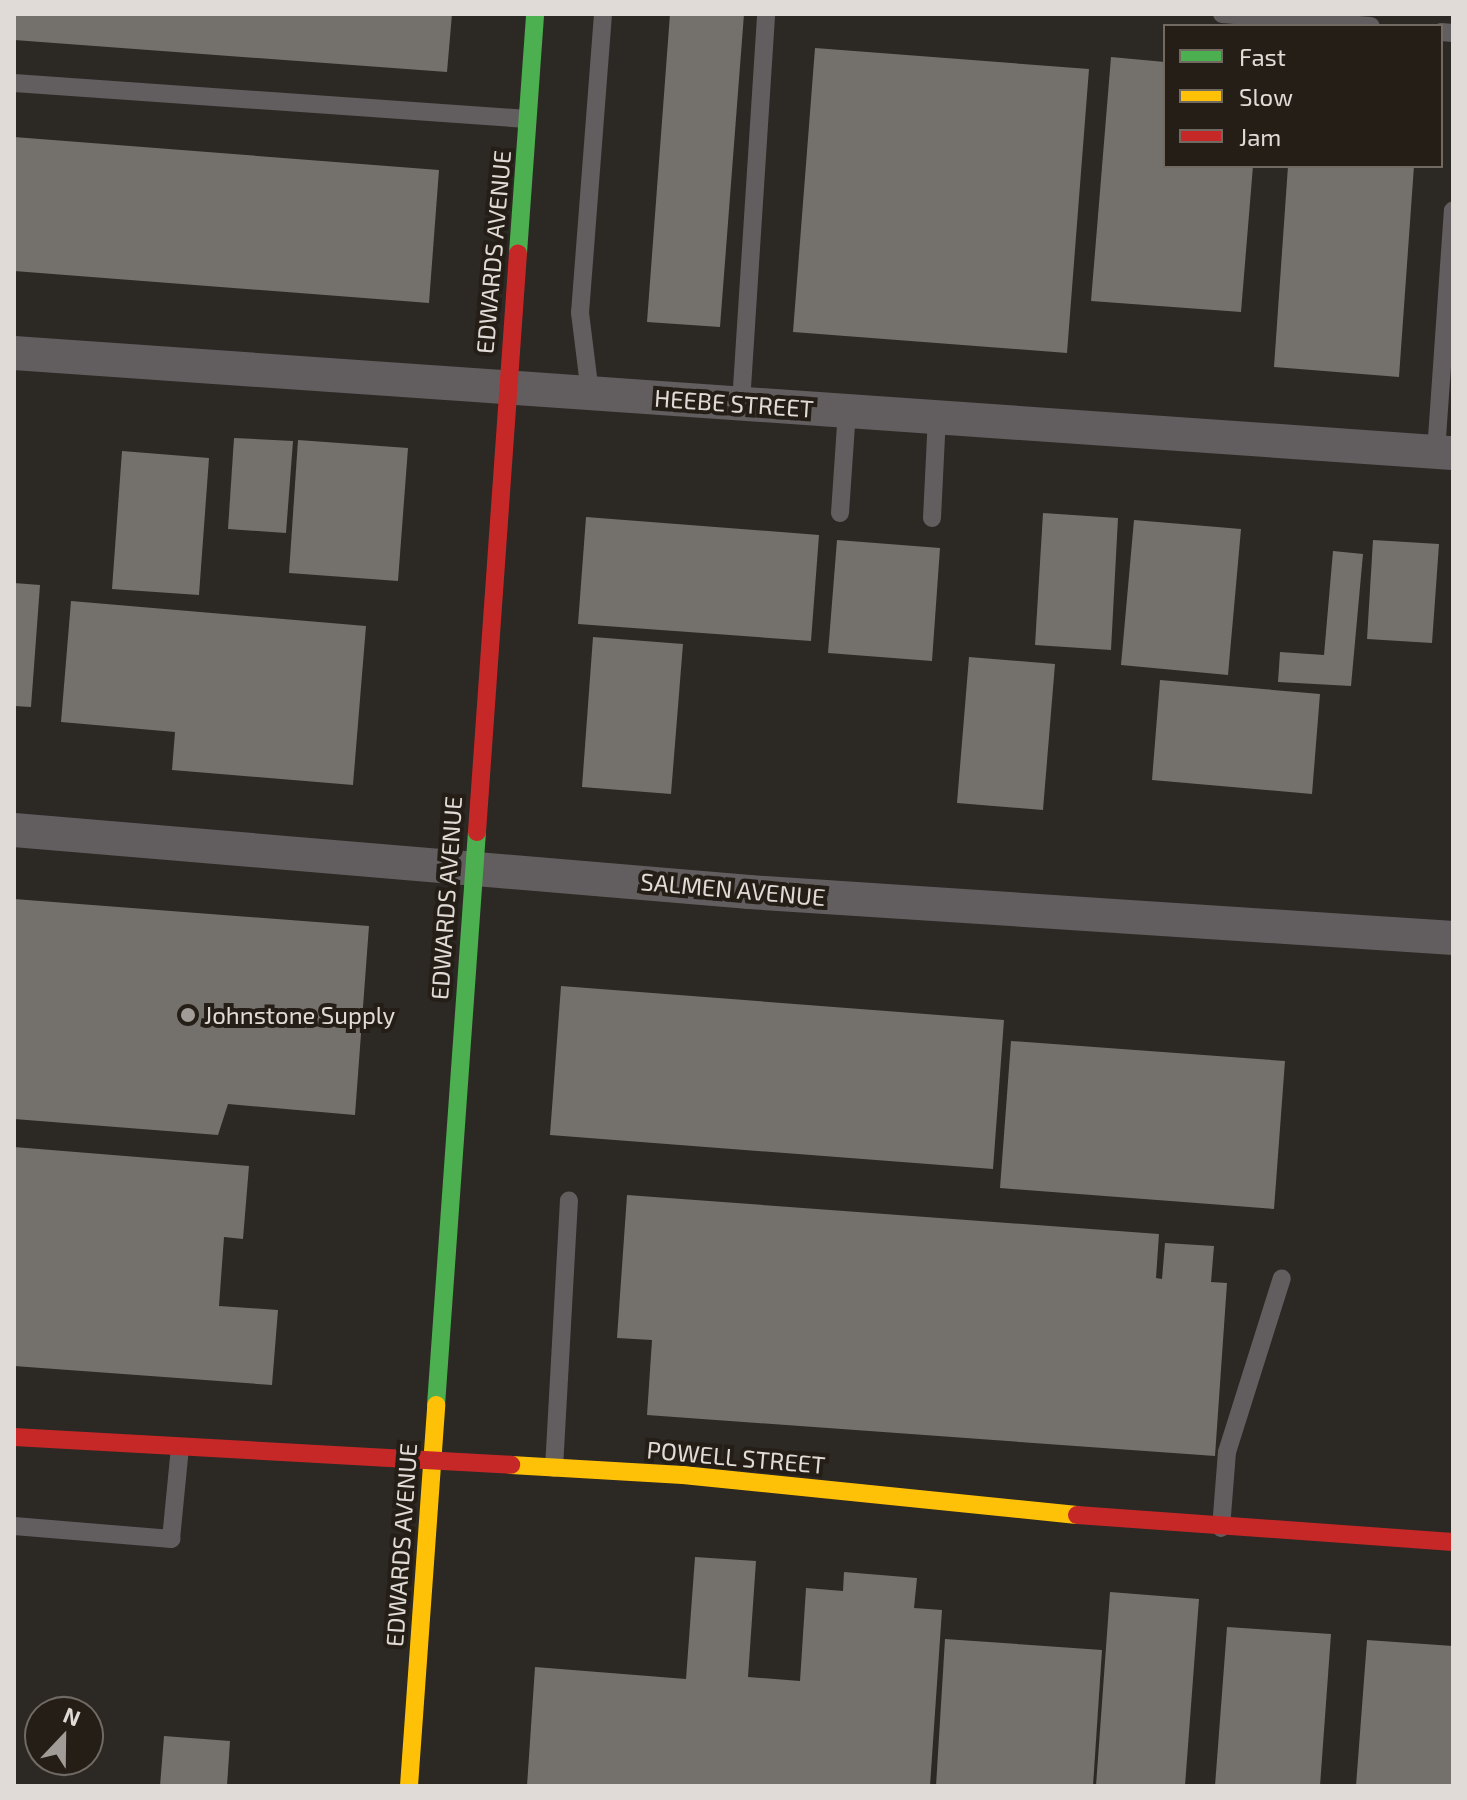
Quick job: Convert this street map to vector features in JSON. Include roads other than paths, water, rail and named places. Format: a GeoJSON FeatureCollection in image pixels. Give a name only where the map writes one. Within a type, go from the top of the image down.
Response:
{"type":"FeatureCollection","features":[{"type":"Feature","properties":{"kind":"street","name":"EDWARDS AVENUE"},"geometry":{"type":"LineString","coordinates":[[409,1786],[506,387],[535,14]]}},
{"type":"Feature","properties":{"kind":"street","name":"HEEBE STREET"},"geometry":{"type":"LineString","coordinates":[[14,353],[1445,452]]}},
{"type":"Feature","properties":{"kind":"street","name":"SALMEN AVENUE"},"geometry":{"type":"LineString","coordinates":[[14,830],[473,867],[1453,938]]}},
{"type":"Feature","properties":{"kind":"street","name":"POWELL STREET"},"geometry":{"type":"LineString","coordinates":[[14,1437],[554,1468],[1221,1528],[1453,1542]]}},
{"type":"Feature","properties":{"kind":"lane"},"geometry":{"type":"LineString","coordinates":[[590,393],[580,313],[603,14]]}},
{"type":"Feature","properties":{"kind":"lane"},"geometry":{"type":"LineString","coordinates":[[741,403],[766,14]]}},
{"type":"Feature","properties":{"kind":"lane"},"geometry":{"type":"LineString","coordinates":[[1222,14],[1346,24]]}},
{"type":"Feature","properties":{"kind":"lane"},"geometry":{"type":"LineString","coordinates":[[14,83],[527,119]]}},
{"type":"Feature","properties":{"kind":"lane"},"geometry":{"type":"LineString","coordinates":[[1445,452],[1453,211]]}},
{"type":"Feature","properties":{"kind":"lane"},"geometry":{"type":"LineString","coordinates":[[840,513],[847,411]]}},
{"type":"Feature","properties":{"kind":"lane"},"geometry":{"type":"LineString","coordinates":[[932,518],[937,417]]}},
{"type":"Feature","properties":{"kind":"lane"},"geometry":{"type":"LineString","coordinates":[[554,1468],[569,1200]]}},
{"type":"Feature","properties":{"kind":"lane"},"geometry":{"type":"LineString","coordinates":[[1221,1528],[1227,1452],[1282,1278]]}},
{"type":"Feature","properties":{"kind":"lane"},"geometry":{"type":"LineString","coordinates":[[14,1526],[171,1539],[180,1448]]}},
{"type":"Feature","properties":{"kind":"place","name":"Johnstone Supply"},"geometry":{"type":"Point","coordinates":[188,1015]}}]}
